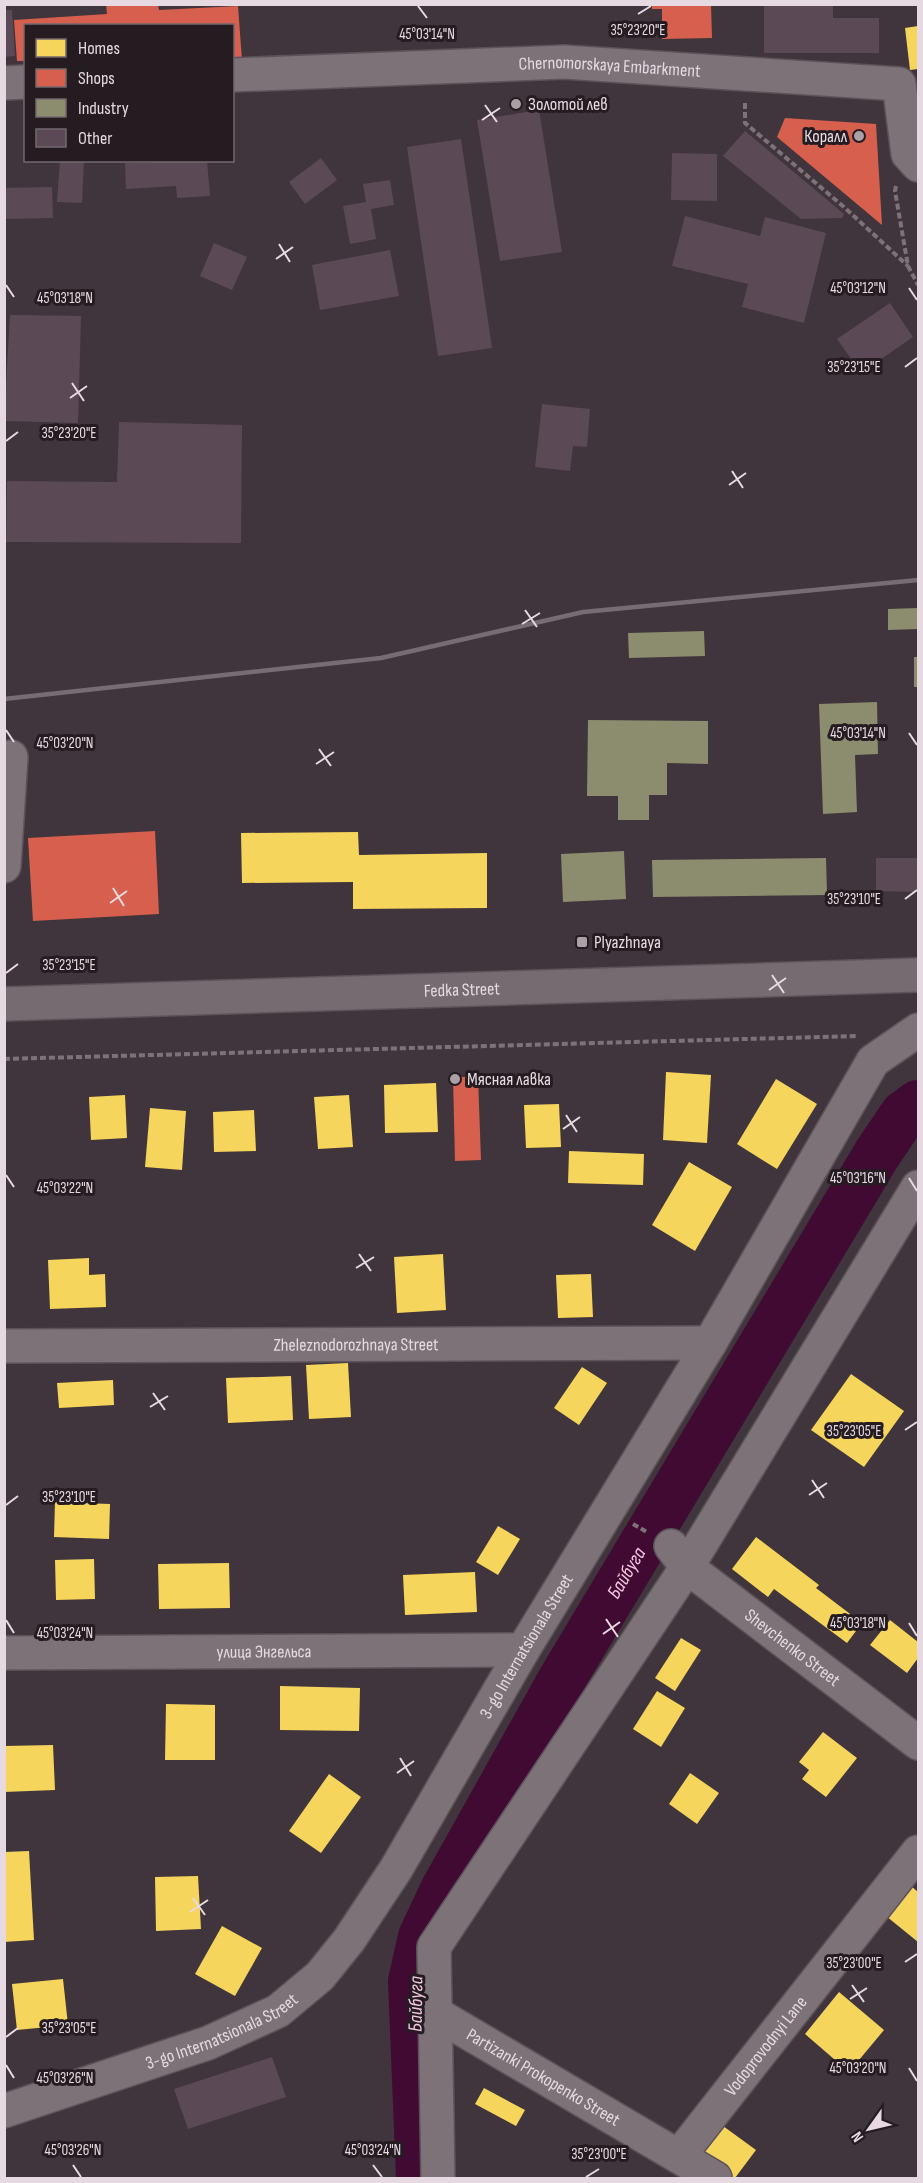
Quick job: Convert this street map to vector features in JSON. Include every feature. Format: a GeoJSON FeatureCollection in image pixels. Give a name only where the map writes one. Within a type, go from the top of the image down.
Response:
{"type":"FeatureCollection","features":[{"type":"Feature","properties":{"kind":"main road","name":"Fedka Street"},"geometry":{"type":"LineString","coordinates":[[4,1004],[918,975]]}},
{"type":"Feature","properties":{"kind":"street","name":"Chernomorskaya Embarkment"},"geometry":{"type":"LineString","coordinates":[[234,75],[564,62],[899,84],[913,159]]}},
{"type":"Feature","properties":{"kind":"street"},"geometry":{"type":"LineString","coordinates":[[4,83],[24,82]]}},
{"type":"Feature","properties":{"kind":"street"},"geometry":{"type":"LineString","coordinates":[[4,866],[10,757]]}},
{"type":"Feature","properties":{"kind":"street","name":"3-go Internatsionala Street"},"geometry":{"type":"LineString","coordinates":[[4,2111],[208,2043],[278,2011],[320,1976],[349,1940],[396,1869],[523,1650],[710,1343],[873,1061],[918,1030]]}},
{"type":"Feature","properties":{"kind":"street"},"geometry":{"type":"LineString","coordinates":[[438,2178],[434,2012],[435,1947],[679,1556],[918,1187]]}},
{"type":"Feature","properties":{"kind":"street","name":"Zheleznodorozhnaya Street"},"geometry":{"type":"LineString","coordinates":[[4,1346],[710,1343]]}},
{"type":"Feature","properties":{"kind":"street","name":"Shevchenko Street"},"geometry":{"type":"LineString","coordinates":[[679,1556],[918,1743]]}},
{"type":"Feature","properties":{"kind":"street","name":"улица Энгельса"},"geometry":{"type":"LineString","coordinates":[[4,1653],[523,1650]]}},
{"type":"Feature","properties":{"kind":"street","name":"Vodoprovodnyi Lane"},"geometry":{"type":"LineString","coordinates":[[679,2156],[918,1852]]}},
{"type":"Feature","properties":{"kind":"street","name":"Partizanki Prokopenko Street"},"geometry":{"type":"LineString","coordinates":[[434,2012],[715,2178]]}},
{"type":"Feature","properties":{"kind":"path"},"geometry":{"type":"LineString","coordinates":[[745,74],[746,123],[844,207],[908,266]]}},
{"type":"Feature","properties":{"kind":"path"},"geometry":{"type":"LineString","coordinates":[[913,159],[895,191],[908,266],[918,285]]}},
{"type":"Feature","properties":{"kind":"path"},"geometry":{"type":"LineString","coordinates":[[4,1059],[864,1036]]}},
{"type":"Feature","properties":{"kind":"building: Homes"},"geometry":{"type":"Polygon","coordinates":[[[918,26],[918,69],[910,70],[905,28],[918,26]]]}},
{"type":"Feature","properties":{"kind":"building: Homes"},"geometry":{"type":"Polygon","coordinates":[[[358,832],[359,855],[487,853],[487,908],[353,909],[353,882],[242,883],[241,833],[358,832]]]}},
{"type":"Feature","properties":{"kind":"building: Homes"},"geometry":{"type":"Polygon","coordinates":[[[666,1072],[711,1075],[707,1143],[663,1140],[666,1072]]]}},
{"type":"Feature","properties":{"kind":"building: Homes"},"geometry":{"type":"Polygon","coordinates":[[[776,1079],[817,1104],[777,1169],[737,1144],[776,1079]]]}},
{"type":"Feature","properties":{"kind":"building: Homes"},"geometry":{"type":"Polygon","coordinates":[[[436,1083],[438,1132],[385,1133],[384,1085],[436,1083]]]}},
{"type":"Feature","properties":{"kind":"building: Homes"},"geometry":{"type":"Polygon","coordinates":[[[125,1095],[127,1138],[91,1140],[89,1097],[125,1095]]]}},
{"type":"Feature","properties":{"kind":"building: Homes"},"geometry":{"type":"Polygon","coordinates":[[[349,1095],[353,1147],[318,1149],[314,1097],[349,1095]]]}},
{"type":"Feature","properties":{"kind":"building: Homes"},"geometry":{"type":"Polygon","coordinates":[[[559,1104],[561,1147],[526,1148],[524,1105],[559,1104]]]}},
{"type":"Feature","properties":{"kind":"building: Homes"},"geometry":{"type":"Polygon","coordinates":[[[150,1108],[186,1111],[182,1170],[145,1167],[150,1108]]]}},
{"type":"Feature","properties":{"kind":"building: Homes"},"geometry":{"type":"Polygon","coordinates":[[[254,1110],[256,1151],[214,1152],[213,1112],[254,1110]]]}},
{"type":"Feature","properties":{"kind":"building: Homes"},"geometry":{"type":"Polygon","coordinates":[[[569,1151],[644,1154],[643,1185],[568,1183],[569,1151]]]}},
{"type":"Feature","properties":{"kind":"building: Homes"},"geometry":{"type":"Polygon","coordinates":[[[689,1162],[732,1187],[695,1251],[652,1225],[689,1162]]]}},
{"type":"Feature","properties":{"kind":"building: Homes"},"geometry":{"type":"Polygon","coordinates":[[[443,1254],[446,1310],[397,1313],[394,1257],[443,1254]]]}},
{"type":"Feature","properties":{"kind":"building: Homes"},"geometry":{"type":"Polygon","coordinates":[[[89,1258],[89,1275],[105,1274],[106,1307],[50,1309],[48,1260],[89,1258]]]}},
{"type":"Feature","properties":{"kind":"building: Homes"},"geometry":{"type":"Polygon","coordinates":[[[591,1274],[593,1317],[558,1318],[556,1275],[591,1274]]]}},
{"type":"Feature","properties":{"kind":"building: Homes"},"geometry":{"type":"Polygon","coordinates":[[[348,1363],[351,1417],[309,1419],[306,1365],[348,1363]]]}},
{"type":"Feature","properties":{"kind":"building: Homes"},"geometry":{"type":"Polygon","coordinates":[[[582,1367],[607,1383],[579,1425],[554,1408],[582,1367]]]}},
{"type":"Feature","properties":{"kind":"building: Homes"},"geometry":{"type":"Polygon","coordinates":[[[851,1374],[904,1411],[864,1467],[811,1430],[851,1374]]]}},
{"type":"Feature","properties":{"kind":"building: Homes"},"geometry":{"type":"Polygon","coordinates":[[[291,1376],[293,1420],[228,1423],[226,1378],[291,1376]]]}},
{"type":"Feature","properties":{"kind":"building: Homes"},"geometry":{"type":"Polygon","coordinates":[[[113,1380],[114,1405],[59,1408],[57,1383],[113,1380]]]}},
{"type":"Feature","properties":{"kind":"building: Homes"},"geometry":{"type":"Polygon","coordinates":[[[55,1502],[110,1504],[109,1539],[54,1537],[55,1502]]]}},
{"type":"Feature","properties":{"kind":"building: Homes"},"geometry":{"type":"Polygon","coordinates":[[[498,1526],[520,1539],[498,1575],[476,1562],[498,1526]]]}},
{"type":"Feature","properties":{"kind":"building: Homes"},"geometry":{"type":"Polygon","coordinates":[[[756,1537],[819,1585],[816,1588],[862,1623],[847,1643],[774,1589],[768,1597],[732,1569],[756,1537]]]}},
{"type":"Feature","properties":{"kind":"building: Homes"},"geometry":{"type":"Polygon","coordinates":[[[94,1559],[95,1599],[56,1600],[55,1560],[94,1559]]]}},
{"type":"Feature","properties":{"kind":"building: Homes"},"geometry":{"type":"Polygon","coordinates":[[[229,1563],[230,1608],[159,1609],[158,1564],[229,1563]]]}},
{"type":"Feature","properties":{"kind":"building: Homes"},"geometry":{"type":"Polygon","coordinates":[[[475,1572],[477,1612],[405,1615],[403,1575],[475,1572]]]}},
{"type":"Feature","properties":{"kind":"building: Homes"},"geometry":{"type":"Polygon","coordinates":[[[890,1620],[918,1642],[918,1658],[907,1673],[870,1645],[890,1620]]]}},
{"type":"Feature","properties":{"kind":"building: Homes"},"geometry":{"type":"Polygon","coordinates":[[[681,1638],[701,1650],[675,1691],[655,1678],[681,1638]]]}},
{"type":"Feature","properties":{"kind":"building: Homes"},"geometry":{"type":"Polygon","coordinates":[[[280,1686],[360,1688],[359,1731],[280,1730],[280,1686]]]}},
{"type":"Feature","properties":{"kind":"building: Homes"},"geometry":{"type":"Polygon","coordinates":[[[657,1691],[685,1708],[661,1747],[633,1729],[657,1691]]]}},
{"type":"Feature","properties":{"kind":"building: Homes"},"geometry":{"type":"Polygon","coordinates":[[[166,1704],[215,1705],[215,1760],[165,1760],[166,1704]]]}},
{"type":"Feature","properties":{"kind":"building: Homes"},"geometry":{"type":"Polygon","coordinates":[[[823,1732],[857,1758],[826,1797],[802,1779],[809,1770],[799,1762],[823,1732]]]}},
{"type":"Feature","properties":{"kind":"building: Homes"},"geometry":{"type":"Polygon","coordinates":[[[53,1745],[55,1790],[4,1792],[4,1746],[53,1745]]]}},
{"type":"Feature","properties":{"kind":"building: Homes"},"geometry":{"type":"Polygon","coordinates":[[[690,1773],[719,1793],[697,1824],[669,1804],[690,1773]]]}},
{"type":"Feature","properties":{"kind":"building: Homes"},"geometry":{"type":"Polygon","coordinates":[[[329,1774],[361,1797],[321,1853],[289,1831],[329,1774]]]}},
{"type":"Feature","properties":{"kind":"building: Homes"},"geometry":{"type":"Polygon","coordinates":[[[29,1851],[34,1940],[4,1942],[4,1852],[29,1851]]]}},
{"type":"Feature","properties":{"kind":"building: Homes"},"geometry":{"type":"Polygon","coordinates":[[[198,1876],[201,1929],[156,1931],[155,1877],[198,1876]]]}},
{"type":"Feature","properties":{"kind":"building: Homes"},"geometry":{"type":"Polygon","coordinates":[[[910,1885],[918,1892],[918,1942],[886,1916],[910,1885]]]}},
{"type":"Feature","properties":{"kind":"building: Homes"},"geometry":{"type":"Polygon","coordinates":[[[222,1926],[262,1948],[235,1996],[195,1974],[222,1926]]]}},
{"type":"Feature","properties":{"kind":"building: Homes"},"geometry":{"type":"Polygon","coordinates":[[[63,1979],[68,2025],[17,2030],[12,1984],[63,1979]]]}},
{"type":"Feature","properties":{"kind":"building: Homes"},"geometry":{"type":"Polygon","coordinates":[[[839,1992],[884,2030],[849,2072],[805,2034],[839,1992]]]}},
{"type":"Feature","properties":{"kind":"building: Homes"},"geometry":{"type":"Polygon","coordinates":[[[484,2088],[525,2110],[516,2126],[475,2104],[484,2088]]]}},
{"type":"Feature","properties":{"kind":"building: Homes"},"geometry":{"type":"Polygon","coordinates":[[[723,2126],[756,2150],[735,2178],[730,2178],[700,2157],[723,2126]]]}},
{"type":"Feature","properties":{"kind":"building: Shops"},"geometry":{"type":"Polygon","coordinates":[[[106,4],[158,4],[159,10],[238,6],[242,60],[234,61],[234,24],[24,24],[24,61],[17,61],[14,20],[107,14],[106,4]]]}},
{"type":"Feature","properties":{"kind":"building: Shops"},"geometry":{"type":"Polygon","coordinates":[[[652,4],[711,4],[712,38],[662,39],[662,9],[652,9],[652,4]]]}},
{"type":"Feature","properties":{"kind":"building: Shops"},"geometry":{"type":"Polygon","coordinates":[[[785,118],[876,124],[882,225],[777,137],[785,118]]]}},
{"type":"Feature","properties":{"kind":"building: Shops"},"geometry":{"type":"Polygon","coordinates":[[[155,831],[159,914],[33,921],[28,838],[155,831]]]}},
{"type":"Feature","properties":{"kind":"building: Shops"},"geometry":{"type":"Polygon","coordinates":[[[453,1077],[478,1077],[481,1160],[455,1161],[453,1077]]]}},
{"type":"Feature","properties":{"kind":"building: Industry"},"geometry":{"type":"Polygon","coordinates":[[[918,608],[918,629],[888,630],[888,609],[918,608]]]}},
{"type":"Feature","properties":{"kind":"building: Industry"},"geometry":{"type":"Polygon","coordinates":[[[704,631],[705,656],[629,658],[628,633],[704,631]]]}},
{"type":"Feature","properties":{"kind":"building: Industry"},"geometry":{"type":"Polygon","coordinates":[[[914,657],[918,657],[918,687],[914,687],[914,657]]]}},
{"type":"Feature","properties":{"kind":"building: Industry"},"geometry":{"type":"Polygon","coordinates":[[[877,702],[878,754],[855,755],[857,812],[823,814],[819,704],[877,702]]]}},
{"type":"Feature","properties":{"kind":"building: Industry"},"geometry":{"type":"Polygon","coordinates":[[[588,720],[708,721],[708,764],[667,763],[667,795],[649,795],[649,820],[618,820],[618,796],[587,796],[588,720]]]}},
{"type":"Feature","properties":{"kind":"building: Industry"},"geometry":{"type":"Polygon","coordinates":[[[624,851],[626,899],[563,902],[561,854],[624,851]]]}},
{"type":"Feature","properties":{"kind":"building: Industry"},"geometry":{"type":"Polygon","coordinates":[[[826,858],[827,895],[653,897],[652,860],[826,858]]]}},
{"type":"Feature","properties":{"kind":"building: Other"},"geometry":{"type":"Polygon","coordinates":[[[764,4],[833,4],[833,18],[879,18],[879,53],[764,53],[764,4]]]}},
{"type":"Feature","properties":{"kind":"building: Other"},"geometry":{"type":"Polygon","coordinates":[[[4,10],[12,10],[15,56],[4,57],[4,10]]]}},
{"type":"Feature","properties":{"kind":"building: Other"},"geometry":{"type":"Polygon","coordinates":[[[539,110],[562,252],[500,261],[477,120],[539,110]]]}},
{"type":"Feature","properties":{"kind":"building: Other"},"geometry":{"type":"Polygon","coordinates":[[[745,131],[844,214],[842,218],[801,219],[723,156],[745,131]]]}},
{"type":"Feature","properties":{"kind":"building: Other"},"geometry":{"type":"Polygon","coordinates":[[[461,139],[492,348],[438,356],[407,147],[461,139]]]}},
{"type":"Feature","properties":{"kind":"building: Other"},"geometry":{"type":"Polygon","coordinates":[[[672,153],[717,154],[717,201],[671,200],[672,153]]]}},
{"type":"Feature","properties":{"kind":"building: Other"},"geometry":{"type":"Polygon","coordinates":[[[321,158],[337,180],[305,204],[289,182],[321,158]]]}},
{"type":"Feature","properties":{"kind":"building: Other"},"geometry":{"type":"Polygon","coordinates":[[[60,162],[84,162],[82,203],[57,202],[60,162]]]}},
{"type":"Feature","properties":{"kind":"building: Other"},"geometry":{"type":"Polygon","coordinates":[[[207,162],[210,196],[177,198],[176,186],[126,189],[125,163],[207,162]]]}},
{"type":"Feature","properties":{"kind":"building: Other"},"geometry":{"type":"Polygon","coordinates":[[[390,180],[394,205],[371,209],[376,239],[350,244],[343,206],[366,202],[363,184],[390,180]]]}},
{"type":"Feature","properties":{"kind":"building: Other"},"geometry":{"type":"Polygon","coordinates":[[[52,187],[53,218],[4,219],[4,188],[52,187]]]}},
{"type":"Feature","properties":{"kind":"building: Other"},"geometry":{"type":"Polygon","coordinates":[[[685,216],[760,236],[765,217],[826,233],[804,323],[742,307],[748,284],[672,266],[685,216]]]}},
{"type":"Feature","properties":{"kind":"building: Other"},"geometry":{"type":"Polygon","coordinates":[[[214,243],[247,257],[232,290],[200,276],[214,243]]]}},
{"type":"Feature","properties":{"kind":"building: Other"},"geometry":{"type":"Polygon","coordinates":[[[390,250],[399,296],[320,310],[312,265],[390,250]]]}},
{"type":"Feature","properties":{"kind":"building: Other"},"geometry":{"type":"Polygon","coordinates":[[[890,303],[913,337],[861,373],[837,339],[890,303]]]}},
{"type":"Feature","properties":{"kind":"building: Other"},"geometry":{"type":"Polygon","coordinates":[[[10,315],[81,316],[78,423],[4,421],[10,315]]]}},
{"type":"Feature","properties":{"kind":"building: Other"},"geometry":{"type":"Polygon","coordinates":[[[542,404],[590,409],[587,447],[573,446],[570,471],[535,467],[542,404]]]}},
{"type":"Feature","properties":{"kind":"building: Other"},"geometry":{"type":"Polygon","coordinates":[[[119,422],[242,425],[241,543],[6,542],[7,481],[117,482],[119,422]]]}},
{"type":"Feature","properties":{"kind":"building: Other"},"geometry":{"type":"Polygon","coordinates":[[[876,858],[918,858],[918,892],[876,891],[876,858]]]}},
{"type":"Feature","properties":{"kind":"building: Other"},"geometry":{"type":"Polygon","coordinates":[[[272,2057],[286,2097],[188,2129],[174,2089],[272,2057]]]}},
{"type":"Feature","properties":{"kind":"waterway","name":"Байбуга"},"geometry":{"type":"LineString","coordinates":[[420,2178],[412,1981],[422,1937],[444,1890],[562,1679],[877,1154],[904,1114],[918,1104]]}},
{"type":"Feature","properties":{"kind":"railway"},"geometry":{"type":"LineString","coordinates":[[4,699],[381,658],[583,612],[918,580]]}},
{"type":"Feature","properties":{"kind":"place","name":"Золотой лев"},"geometry":{"type":"Point","coordinates":[516,104]}},
{"type":"Feature","properties":{"kind":"place","name":"Коралл"},"geometry":{"type":"Point","coordinates":[859,136]}},
{"type":"Feature","properties":{"kind":"place","name":"Plyazhnaya"},"geometry":{"type":"Point","coordinates":[582,942]}},
{"type":"Feature","properties":{"kind":"place","name":"Мясная лавка"},"geometry":{"type":"Point","coordinates":[455,1079]}}]}
